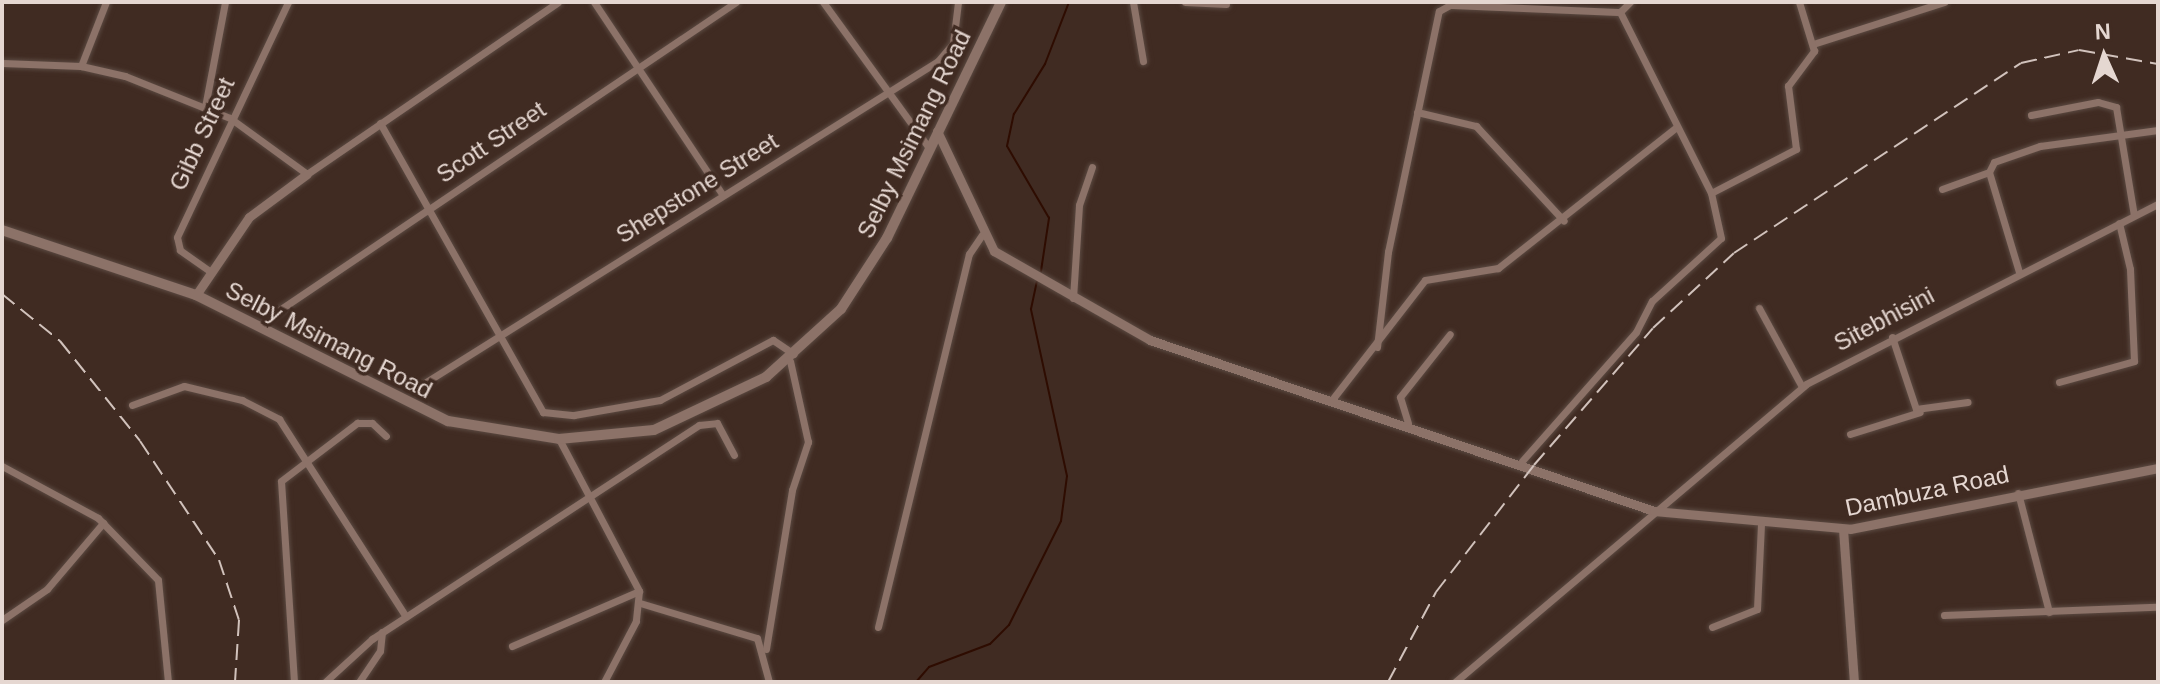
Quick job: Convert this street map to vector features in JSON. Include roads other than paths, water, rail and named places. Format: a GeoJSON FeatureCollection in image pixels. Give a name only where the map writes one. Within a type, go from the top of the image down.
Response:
{"type":"FeatureCollection","features":[{"type":"Feature","properties":{"kind":"main road","name":"Selby Msimang Road"},"geometry":{"type":"LineString","coordinates":[[2,230],[196,295],[419,410],[495,433],[559,439],[668,426],[793,358],[863,279],[1000,4]]}},
{"type":"Feature","properties":{"kind":"street"},"geometry":{"type":"LineString","coordinates":[[81,66],[106,2]]}},
{"type":"Feature","properties":{"kind":"street"},"geometry":{"type":"LineString","coordinates":[[205,107],[225,2]]}},
{"type":"Feature","properties":{"kind":"street","name":"Gibb Street"},"geometry":{"type":"LineString","coordinates":[[211,272],[180,250],[177,237],[230,118],[288,2]]}},
{"type":"Feature","properties":{"kind":"street"},"geometry":{"type":"LineString","coordinates":[[196,295],[249,217],[558,2]]}},
{"type":"Feature","properties":{"kind":"street"},"geometry":{"type":"LineString","coordinates":[[594,2],[722,194]]}},
{"type":"Feature","properties":{"kind":"street","name":"Scott Street"},"geometry":{"type":"LineString","coordinates":[[269,317],[736,2]]}},
{"type":"Feature","properties":{"kind":"street"},"geometry":{"type":"LineString","coordinates":[[823,2],[929,148]]}},
{"type":"Feature","properties":{"kind":"street","name":"Shepstone Street"},"geometry":{"type":"LineString","coordinates":[[423,384],[946,55],[958,2]]}},
{"type":"Feature","properties":{"kind":"street"},"geometry":{"type":"LineString","coordinates":[[1133,2],[1143,61]]}},
{"type":"Feature","properties":{"kind":"street"},"geometry":{"type":"LineString","coordinates":[[1185,2],[1226,4]]}},
{"type":"Feature","properties":{"kind":"street"},"geometry":{"type":"LineString","coordinates":[[1377,347],[1380,294],[1417,112],[1445,6],[1620,12],[1630,2]]}},
{"type":"Feature","properties":{"kind":"street"},"geometry":{"type":"LineString","coordinates":[[1799,2],[1813,44]]}},
{"type":"Feature","properties":{"kind":"street"},"geometry":{"type":"LineString","coordinates":[[1711,193],[1794,153],[1788,86],[1813,44],[1944,2]]}},
{"type":"Feature","properties":{"kind":"street"},"geometry":{"type":"LineString","coordinates":[[1522,461],[1636,332],[1652,301],[1719,244],[1711,193],[1675,128],[1620,12]]}},
{"type":"Feature","properties":{"kind":"street"},"geometry":{"type":"LineString","coordinates":[[2,63],[81,66],[205,107],[230,118],[307,174]]}},
{"type":"Feature","properties":{"kind":"street"},"geometry":{"type":"LineString","coordinates":[[2031,115],[2107,103],[2119,111],[2126,134],[2134,216]]}},
{"type":"Feature","properties":{"kind":"street"},"geometry":{"type":"LineString","coordinates":[[1417,112],[1476,126],[1564,221]]}},
{"type":"Feature","properties":{"kind":"street"},"geometry":{"type":"LineString","coordinates":[[380,123],[535,403],[562,414],[660,400],[773,340],[793,358],[808,442],[792,490],[766,649],[769,682]]}},
{"type":"Feature","properties":{"kind":"street"},"geometry":{"type":"LineString","coordinates":[[1331,401],[1377,347],[1430,276],[1493,271],[1564,221],[1675,128]]}},
{"type":"Feature","properties":{"kind":"street"},"geometry":{"type":"LineString","coordinates":[[2019,272],[1989,172],[1994,162],[2021,151],[2158,130]]}},
{"type":"Feature","properties":{"kind":"street"},"geometry":{"type":"LineString","coordinates":[[878,627],[969,254],[982,235],[937,131]]}},
{"type":"Feature","properties":{"kind":"street"},"geometry":{"type":"LineString","coordinates":[[1068,295],[1079,205],[1092,167]]}},
{"type":"Feature","properties":{"kind":"street"},"geometry":{"type":"LineString","coordinates":[[1942,189],[1989,172]]}},
{"type":"Feature","properties":{"kind":"street","name":"Sitebhisini"},"geometry":{"type":"LineString","coordinates":[[1455,682],[1802,387],[1892,337],[2158,204]]}},
{"type":"Feature","properties":{"kind":"street"},"geometry":{"type":"LineString","coordinates":[[2059,382],[2134,361],[2130,269],[2119,223]]}},
{"type":"Feature","properties":{"kind":"street","name":"Dambuza Road"},"geometry":{"type":"LineString","coordinates":[[982,235],[1016,268],[1187,357],[1408,423],[1522,461],[1654,511],[1761,525],[1843,529],[2158,468]]}},
{"type":"Feature","properties":{"kind":"street"},"geometry":{"type":"LineString","coordinates":[[1759,308],[1802,387]]}},
{"type":"Feature","properties":{"kind":"street"},"geometry":{"type":"LineString","coordinates":[[1408,423],[1400,397],[1450,334]]}},
{"type":"Feature","properties":{"kind":"street"},"geometry":{"type":"LineString","coordinates":[[1892,337],[1920,412]]}},
{"type":"Feature","properties":{"kind":"street"},"geometry":{"type":"LineString","coordinates":[[132,405],[171,386],[242,400],[279,419],[308,455],[406,617]]}},
{"type":"Feature","properties":{"kind":"street"},"geometry":{"type":"LineString","coordinates":[[1850,434],[1920,412],[1968,402]]}},
{"type":"Feature","properties":{"kind":"street"},"geometry":{"type":"LineString","coordinates":[[294,682],[279,488],[308,455],[362,421],[386,436]]}},
{"type":"Feature","properties":{"kind":"street"},"geometry":{"type":"LineString","coordinates":[[325,682],[382,632],[674,441],[714,421],[734,455]]}},
{"type":"Feature","properties":{"kind":"street"},"geometry":{"type":"LineString","coordinates":[[668,426],[674,441]]}},
{"type":"Feature","properties":{"kind":"street"},"geometry":{"type":"LineString","coordinates":[[559,439],[639,591],[640,603],[604,682]]}},
{"type":"Feature","properties":{"kind":"street"},"geometry":{"type":"LineString","coordinates":[[2,466],[103,523],[163,590],[168,682]]}},
{"type":"Feature","properties":{"kind":"street"},"geometry":{"type":"LineString","coordinates":[[2018,493],[2049,612]]}},
{"type":"Feature","properties":{"kind":"street"},"geometry":{"type":"LineString","coordinates":[[2,620],[47,589],[103,523]]}},
{"type":"Feature","properties":{"kind":"street"},"geometry":{"type":"LineString","coordinates":[[1712,627],[1757,609],[1761,525]]}},
{"type":"Feature","properties":{"kind":"street"},"geometry":{"type":"LineString","coordinates":[[1843,529],[1854,682]]}},
{"type":"Feature","properties":{"kind":"street"},"geometry":{"type":"LineString","coordinates":[[512,646],[639,591]]}},
{"type":"Feature","properties":{"kind":"street"},"geometry":{"type":"LineString","coordinates":[[640,603],[739,631],[766,649]]}},
{"type":"Feature","properties":{"kind":"street"},"geometry":{"type":"LineString","coordinates":[[1944,615],[2156,607]]}},
{"type":"Feature","properties":{"kind":"street"},"geometry":{"type":"LineString","coordinates":[[359,682],[380,651],[382,632]]}},
{"type":"Feature","properties":{"kind":"waterway"},"geometry":{"type":"LineString","coordinates":[[1041,271],[1049,218],[1007,146],[1014,114],[1045,64],[1069,2]]}},
{"type":"Feature","properties":{"kind":"waterway"},"geometry":{"type":"LineString","coordinates":[[916,682],[929,667],[990,644],[1009,625],[1061,521],[1067,476],[1031,309],[1037,281]]}},
{"type":"Feature","properties":{"kind":"railway"},"geometry":{"type":"LineString","coordinates":[[1388,682],[1436,592],[1534,465],[1653,328],[1734,253],[2021,63],[2079,50],[2158,64]]}},
{"type":"Feature","properties":{"kind":"railway"},"geometry":{"type":"LineString","coordinates":[[2,294],[60,341],[140,441],[219,560],[239,620],[235,682]]}}]}
